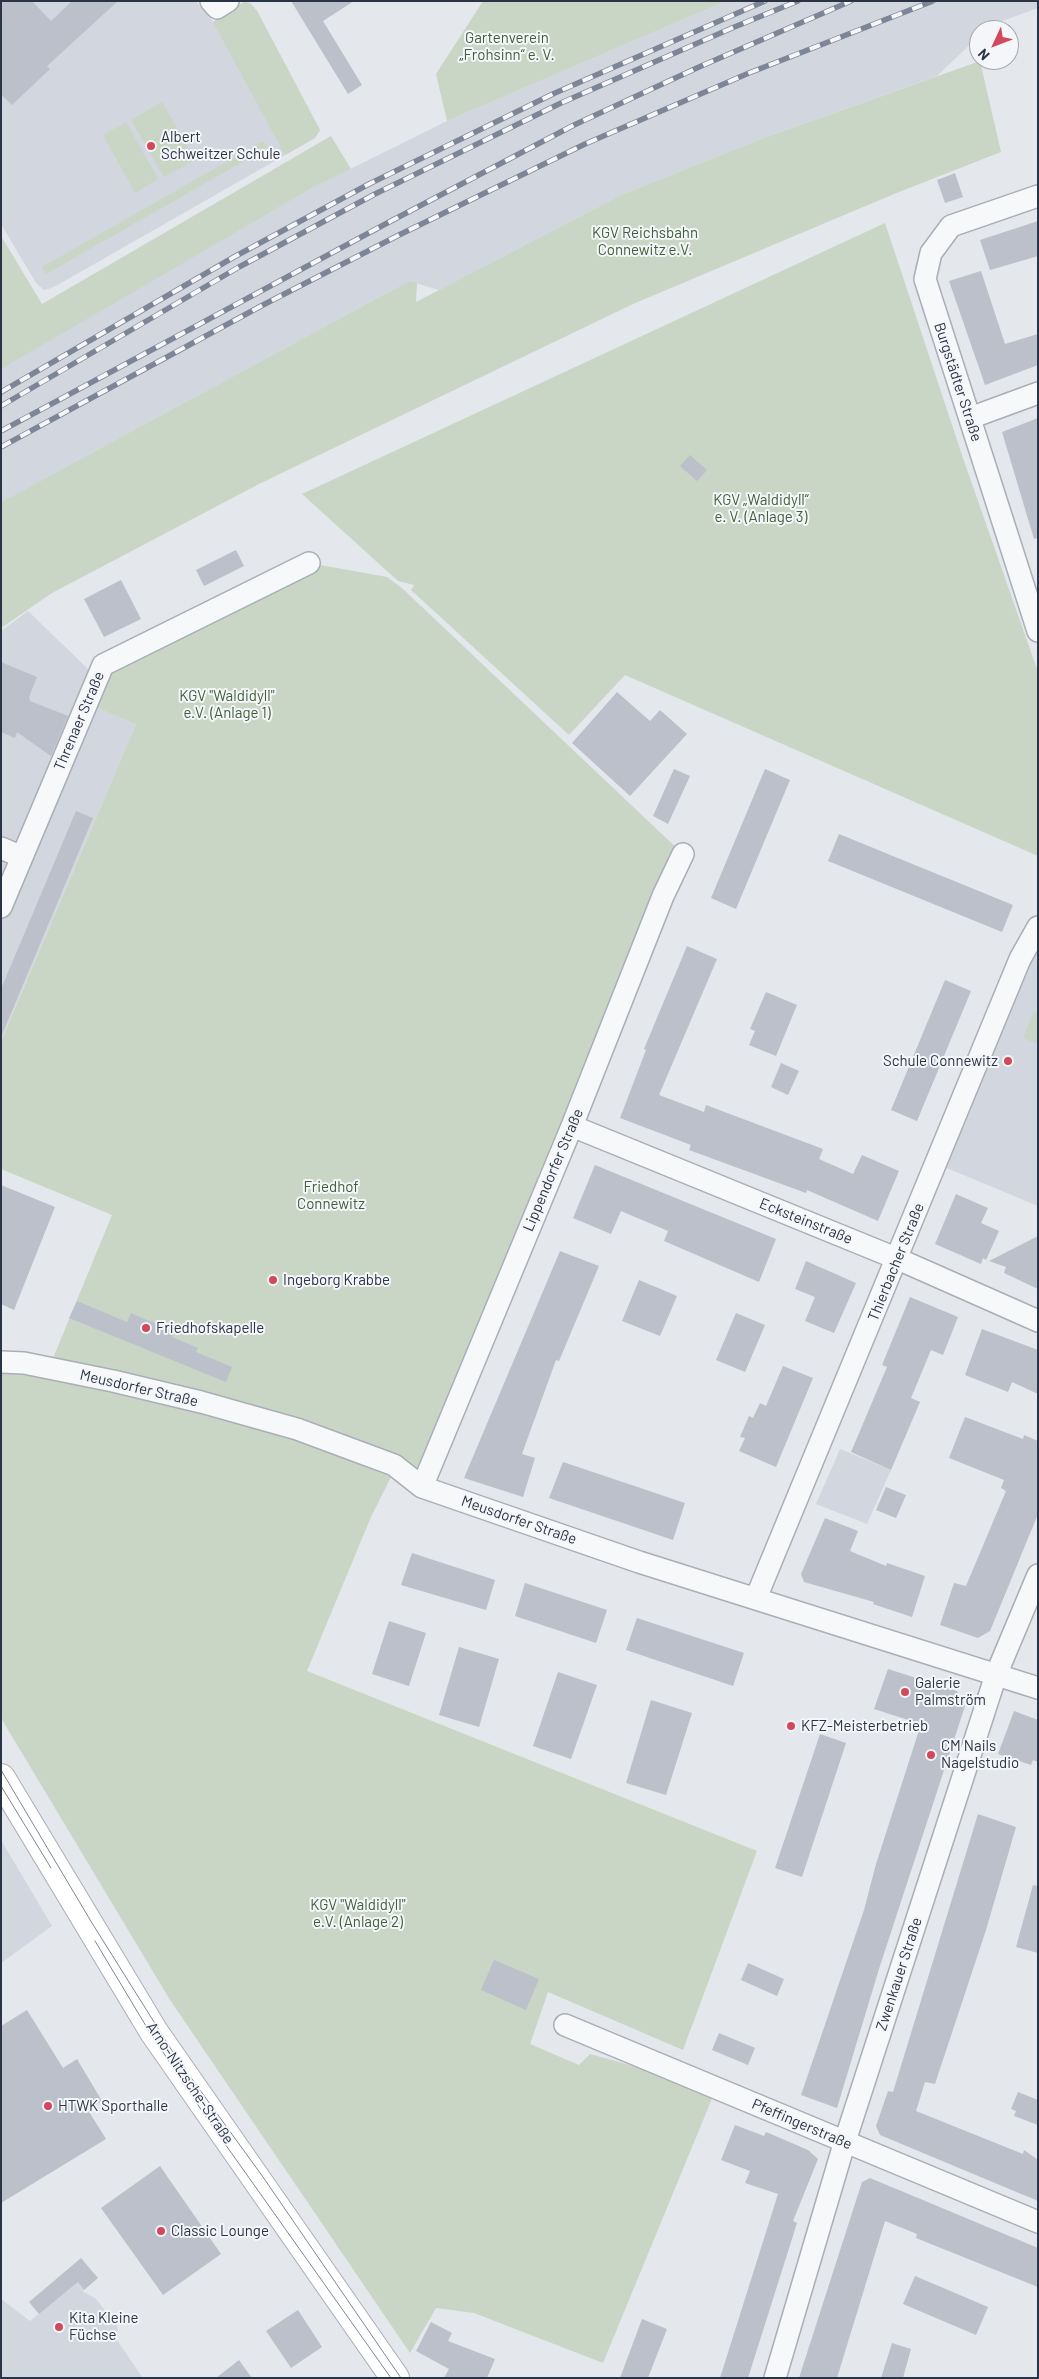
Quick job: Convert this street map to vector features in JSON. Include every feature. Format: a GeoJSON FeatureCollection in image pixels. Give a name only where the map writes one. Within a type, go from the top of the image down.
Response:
{"type":"FeatureCollection","features":[{"type":"Feature","properties":{"kind":"main road","name":"Arno-Nitzsche-Straße"},"geometry":{"type":"LineString","coordinates":[[1,1778],[154,2032],[395,2378]]}},
{"type":"Feature","properties":{"kind":"street","name":"Burgstädter Straße"},"geometry":{"type":"LineString","coordinates":[[1038,196],[951,226],[931,253],[925,279],[1038,631]]}},
{"type":"Feature","properties":{"kind":"street"},"geometry":{"type":"LineString","coordinates":[[970,418],[1038,393]]}},
{"type":"Feature","properties":{"kind":"street","name":"Threnaer Straße"},"geometry":{"type":"LineString","coordinates":[[1,907],[103,665],[309,563]]}},
{"type":"Feature","properties":{"kind":"street"},"geometry":{"type":"LineString","coordinates":[[1,848],[22,857]]}},
{"type":"Feature","properties":{"kind":"street","name":"Lippendorfer Straße"},"geometry":{"type":"LineString","coordinates":[[422,1487],[572,1126],[663,896],[683,854]]}},
{"type":"Feature","properties":{"kind":"street","name":"Thierbacher Straße"},"geometry":{"type":"LineString","coordinates":[[756,1598],[898,1259],[1020,959],[1038,928]]}},
{"type":"Feature","properties":{"kind":"street","name":"Ecksteinstraße"},"geometry":{"type":"LineString","coordinates":[[572,1126],[898,1259],[1038,1322]]}},
{"type":"Feature","properties":{"kind":"street","name":"Meusdorfer Straße"},"geometry":{"type":"LineString","coordinates":[[1,1362],[24,1363],[113,1381],[201,1402],[287,1426],[394,1465],[422,1487],[639,1562],[1038,1688]]}},
{"type":"Feature","properties":{"kind":"street","name":"Zwenkauer Straße"},"geometry":{"type":"LineString","coordinates":[[775,2378],[845,2141],[996,1675],[1038,1575]]}},
{"type":"Feature","properties":{"kind":"street","name":"Pfeffingerstraße"},"geometry":{"type":"LineString","coordinates":[[565,2026],[1038,2222]]}},
{"type":"Feature","properties":{"kind":"shaded area","name":"Albert Schweitzer Schule"},"geometry":{"type":"Polygon","coordinates":[[[1,1],[196,1],[213,22],[244,2],[250,3],[257,11],[320,130],[315,138],[54,287],[44,290],[36,283],[1,224],[1,1]]]}},
{"type":"Feature","properties":{"kind":"shaded area"},"geometry":{"type":"Polygon","coordinates":[[[726,1],[1038,1],[1038,8],[1005,20],[969,20],[969,46],[937,76],[761,139],[621,195],[439,290],[409,281],[1,502],[1,367],[312,188],[447,121],[726,1]]]}},
{"type":"Feature","properties":{"kind":"shaded area"},"geometry":{"type":"Polygon","coordinates":[[[28,611],[90,671],[78,699],[136,724],[1,1040],[1,631],[28,611]]]}},
{"type":"Feature","properties":{"kind":"shaded area","name":"Schule Connewitz"},"geometry":{"type":"Polygon","coordinates":[[[1038,927],[1038,1206],[937,1164],[1038,927]]]}},
{"type":"Feature","properties":{"kind":"shaded area"},"geometry":{"type":"Polygon","coordinates":[[[840,1449],[891,1470],[867,1524],[816,1504],[840,1449]]]}},
{"type":"Feature","properties":{"kind":"shaded area"},"geometry":{"type":"Polygon","coordinates":[[[1,1840],[52,1926],[1,1963],[1,1840]]]}},
{"type":"Feature","properties":{"kind":"shaded area","name":"Kita Kleine Füchse"},"geometry":{"type":"Polygon","coordinates":[[[78,2282],[84,2290],[82,2291],[96,2299],[116,2324],[118,2330],[114,2336],[143,2378],[1,2378],[1,2299],[30,2321],[78,2282]]]}},
{"type":"Feature","properties":{"kind":"green space","name":"Gartenverein „Frohsinn“ e. V."},"geometry":{"type":"Polygon","coordinates":[[[483,1],[726,1],[447,121],[436,74],[483,1]]]}},
{"type":"Feature","properties":{"kind":"green space"},"geometry":{"type":"Polygon","coordinates":[[[244,2],[250,3],[257,11],[320,130],[315,138],[285,155],[213,22],[244,2]]]}},
{"type":"Feature","properties":{"kind":"green space","name":"KGV Reichsbahn Connewitz e.V."},"geometry":{"type":"Polygon","coordinates":[[[969,65],[969,70],[982,70],[1001,152],[894,194],[633,304],[259,484],[52,593],[1,628],[1,502],[409,281],[417,283],[416,302],[621,195],[761,139],[969,65]]]}},
{"type":"Feature","properties":{"kind":"green space"},"geometry":{"type":"Polygon","coordinates":[[[162,102],[195,160],[164,177],[131,120],[162,102]]]}},
{"type":"Feature","properties":{"kind":"green space"},"geometry":{"type":"Polygon","coordinates":[[[126,122],[158,179],[135,193],[103,135],[126,122]]]}},
{"type":"Feature","properties":{"kind":"green space"},"geometry":{"type":"Polygon","coordinates":[[[331,136],[351,169],[312,188],[1,369],[1,236],[42,304],[331,136]]]}},
{"type":"Feature","properties":{"kind":"green space"},"geometry":{"type":"Polygon","coordinates":[[[263,141],[267,148],[46,274],[42,267],[263,141]]]}},
{"type":"Feature","properties":{"kind":"green space","name":"KGV „Waldidyll“ e. V. (Anlage 3)"},"geometry":{"type":"Polygon","coordinates":[[[885,223],[964,461],[1038,672],[1038,856],[625,675],[569,735],[411,590],[414,585],[398,581],[302,494],[885,223]]]}},
{"type":"Feature","properties":{"kind":"green space","name":"Friedhof Connewitz"},"geometry":{"type":"Polygon","coordinates":[[[309,563],[387,577],[403,589],[683,854],[422,1487],[394,1465],[49,1368],[112,1215],[1,1169],[1,1041],[136,724],[86,703],[103,665],[309,563]]]}},
{"type":"Feature","properties":{"kind":"green space"},"geometry":{"type":"Polygon","coordinates":[[[1034,1011],[1038,1013],[1038,1044],[1023,1038],[1034,1011]]]}},
{"type":"Feature","properties":{"kind":"green space","name":"KGV \"Waldidyll\" e.V. (Anlage 2)"},"geometry":{"type":"Polygon","coordinates":[[[1,1371],[32,1374],[157,1400],[234,1420],[302,1442],[391,1477],[371,1517],[307,1671],[757,1851],[683,2050],[548,1992],[530,2044],[579,2065],[590,2054],[716,2089],[603,2363],[474,2313],[436,2308],[410,2353],[170,2000],[1,1718],[1,1371]]]}},
{"type":"Feature","properties":{"kind":"building"},"geometry":{"type":"Polygon","coordinates":[[[1,1],[32,1],[51,21],[72,1],[118,1],[47,66],[50,69],[12,105],[1,94],[1,1]]]}},
{"type":"Feature","properties":{"kind":"building"},"geometry":{"type":"Polygon","coordinates":[[[291,1],[354,1],[323,21],[362,85],[348,94],[291,1]]]}},
{"type":"Feature","properties":{"kind":"building"},"geometry":{"type":"Polygon","coordinates":[[[955,173],[963,197],[945,203],[937,180],[955,173]]]}},
{"type":"Feature","properties":{"kind":"building"},"geometry":{"type":"Polygon","coordinates":[[[1038,221],[1038,256],[990,270],[980,240],[1038,221]]]}},
{"type":"Feature","properties":{"kind":"building"},"geometry":{"type":"Polygon","coordinates":[[[981,271],[1005,344],[1038,334],[1038,365],[985,385],[949,281],[981,271]]]}},
{"type":"Feature","properties":{"kind":"building"},"geometry":{"type":"Polygon","coordinates":[[[1038,418],[1038,538],[1034,539],[1002,432],[1038,418]]]}},
{"type":"Feature","properties":{"kind":"building"},"geometry":{"type":"Polygon","coordinates":[[[690,455],[707,470],[697,481],[680,466],[690,455]]]}},
{"type":"Feature","properties":{"kind":"building"},"geometry":{"type":"Polygon","coordinates":[[[236,550],[244,566],[204,586],[196,570],[236,550]]]}},
{"type":"Feature","properties":{"kind":"building"},"geometry":{"type":"Polygon","coordinates":[[[121,580],[141,619],[104,637],[84,599],[121,580]]]}},
{"type":"Feature","properties":{"kind":"building"},"geometry":{"type":"Polygon","coordinates":[[[1,662],[37,677],[29,697],[30,701],[68,716],[51,756],[17,732],[15,738],[1,732],[1,662]]]}},
{"type":"Feature","properties":{"kind":"building"},"geometry":{"type":"Polygon","coordinates":[[[617,692],[650,721],[660,710],[687,734],[630,796],[572,743],[617,692]]]}},
{"type":"Feature","properties":{"kind":"building"},"geometry":{"type":"Polygon","coordinates":[[[674,769],[690,776],[668,824],[653,816],[674,769]]]}},
{"type":"Feature","properties":{"kind":"building"},"geometry":{"type":"Polygon","coordinates":[[[765,769],[790,780],[736,909],[711,898],[765,769]]]}},
{"type":"Feature","properties":{"kind":"building"},"geometry":{"type":"Polygon","coordinates":[[[76,811],[93,818],[1,1037],[1,989],[76,811]]]}},
{"type":"Feature","properties":{"kind":"building"},"geometry":{"type":"Polygon","coordinates":[[[839,834],[1013,905],[1002,932],[828,861],[839,834]]]}},
{"type":"Feature","properties":{"kind":"building"},"geometry":{"type":"Polygon","coordinates":[[[687,946],[717,959],[659,1095],[704,1112],[706,1105],[823,1149],[819,1159],[853,1174],[862,1155],[899,1171],[878,1221],[807,1190],[806,1193],[689,1150],[691,1145],[620,1118],[646,1050],[644,1049],[687,946]]]}},
{"type":"Feature","properties":{"kind":"building"},"geometry":{"type":"Polygon","coordinates":[[[945,980],[971,991],[917,1121],[891,1110],[945,980]]]}},
{"type":"Feature","properties":{"kind":"building"},"geometry":{"type":"Polygon","coordinates":[[[766,992],[797,1005],[776,1056],[749,1045],[755,1031],[750,1029],[766,992]]]}},
{"type":"Feature","properties":{"kind":"building"},"geometry":{"type":"Polygon","coordinates":[[[781,1063],[799,1071],[788,1095],[771,1087],[781,1063]]]}},
{"type":"Feature","properties":{"kind":"building"},"geometry":{"type":"Polygon","coordinates":[[[595,1165],[776,1239],[759,1282],[664,1241],[668,1231],[621,1211],[611,1234],[573,1218],[595,1165]]]}},
{"type":"Feature","properties":{"kind":"building"},"geometry":{"type":"Polygon","coordinates":[[[1,1185],[55,1207],[14,1310],[1,1304],[1,1185]]]}},
{"type":"Feature","properties":{"kind":"building"},"geometry":{"type":"Polygon","coordinates":[[[956,1194],[988,1208],[981,1223],[999,1231],[986,1260],[983,1258],[981,1264],[935,1244],[956,1194]]]}},
{"type":"Feature","properties":{"kind":"building"},"geometry":{"type":"Polygon","coordinates":[[[1038,1236],[1038,1289],[1004,1273],[1006,1267],[989,1261],[1038,1236]]]}},
{"type":"Feature","properties":{"kind":"building"},"geometry":{"type":"Polygon","coordinates":[[[560,1251],[599,1266],[559,1361],[556,1360],[522,1454],[535,1458],[523,1497],[464,1478],[560,1251]]]}},
{"type":"Feature","properties":{"kind":"building"},"geometry":{"type":"Polygon","coordinates":[[[806,1261],[856,1283],[834,1333],[805,1321],[815,1297],[795,1289],[806,1261]]]}},
{"type":"Feature","properties":{"kind":"building"},"geometry":{"type":"Polygon","coordinates":[[[639,1280],[677,1296],[660,1336],[622,1321],[639,1280]]]}},
{"type":"Feature","properties":{"kind":"building"},"geometry":{"type":"Polygon","coordinates":[[[910,1297],[958,1317],[943,1355],[931,1350],[911,1398],[920,1402],[891,1470],[851,1452],[887,1367],[882,1365],[910,1297]]]}},
{"type":"Feature","properties":{"kind":"building"},"geometry":{"type":"Polygon","coordinates":[[[77,1301],[127,1322],[131,1313],[175,1332],[172,1337],[198,1348],[196,1352],[232,1367],[226,1382],[69,1318],[77,1301]]]}},
{"type":"Feature","properties":{"kind":"building"},"geometry":{"type":"Polygon","coordinates":[[[736,1313],[765,1325],[745,1372],[716,1360],[736,1313]]]}},
{"type":"Feature","properties":{"kind":"building"},"geometry":{"type":"Polygon","coordinates":[[[982,1329],[1038,1350],[1038,1394],[1012,1382],[1008,1392],[965,1375],[982,1329]]]}},
{"type":"Feature","properties":{"kind":"building"},"geometry":{"type":"Polygon","coordinates":[[[783,1366],[813,1378],[776,1467],[739,1451],[745,1438],[740,1437],[749,1416],[753,1418],[760,1403],[766,1406],[783,1366]]]}},
{"type":"Feature","properties":{"kind":"building"},"geometry":{"type":"Polygon","coordinates":[[[965,1417],[1023,1439],[1024,1435],[1038,1441],[1038,1514],[990,1631],[978,1638],[940,1625],[954,1583],[966,1586],[1006,1491],[1001,1488],[1004,1480],[949,1458],[965,1417]]]}},
{"type":"Feature","properties":{"kind":"building"},"geometry":{"type":"Polygon","coordinates":[[[563,1462],[685,1503],[673,1540],[549,1498],[563,1462]]]}},
{"type":"Feature","properties":{"kind":"building"},"geometry":{"type":"Polygon","coordinates":[[[886,1487],[906,1495],[896,1518],[876,1510],[886,1487]]]}},
{"type":"Feature","properties":{"kind":"building"},"geometry":{"type":"Polygon","coordinates":[[[825,1518],[858,1531],[850,1551],[886,1566],[887,1563],[925,1576],[912,1617],[873,1604],[874,1602],[804,1582],[801,1574],[825,1518]]]}},
{"type":"Feature","properties":{"kind":"building"},"geometry":{"type":"Polygon","coordinates":[[[412,1553],[495,1580],[486,1610],[401,1585],[412,1553]]]}},
{"type":"Feature","properties":{"kind":"building"},"geometry":{"type":"Polygon","coordinates":[[[525,1583],[607,1610],[596,1643],[515,1616],[525,1583]]]}},
{"type":"Feature","properties":{"kind":"building"},"geometry":{"type":"Polygon","coordinates":[[[637,1618],[744,1653],[733,1686],[626,1650],[637,1618]]]}},
{"type":"Feature","properties":{"kind":"building"},"geometry":{"type":"Polygon","coordinates":[[[389,1621],[426,1633],[409,1686],[372,1674],[389,1621]]]}},
{"type":"Feature","properties":{"kind":"building"},"geometry":{"type":"Polygon","coordinates":[[[459,1647],[499,1659],[479,1727],[439,1715],[459,1647]]]}},
{"type":"Feature","properties":{"kind":"building"},"geometry":{"type":"Polygon","coordinates":[[[888,1669],[957,1691],[965,1706],[879,1969],[837,2108],[801,2095],[864,1910],[876,1864],[921,1724],[874,1709],[888,1669]]]}},
{"type":"Feature","properties":{"kind":"building"},"geometry":{"type":"Polygon","coordinates":[[[558,1672],[597,1685],[571,1759],[533,1746],[558,1672]]]}},
{"type":"Feature","properties":{"kind":"building"},"geometry":{"type":"Polygon","coordinates":[[[651,1700],[692,1713],[666,1795],[626,1783],[651,1700]]]}},
{"type":"Feature","properties":{"kind":"building"},"geometry":{"type":"Polygon","coordinates":[[[1014,1711],[1038,1720],[1038,1762],[1033,1760],[1031,1765],[998,1754],[1014,1711]]]}},
{"type":"Feature","properties":{"kind":"building"},"geometry":{"type":"Polygon","coordinates":[[[820,1734],[846,1743],[802,1877],[775,1868],[820,1734]]]}},
{"type":"Feature","properties":{"kind":"building"},"geometry":{"type":"Polygon","coordinates":[[[978,1814],[1016,1827],[986,1930],[935,2084],[925,2082],[916,2111],[1023,2154],[1024,2150],[1038,2160],[1038,2201],[880,2135],[876,2126],[888,2091],[893,2092],[978,1814]]]}},
{"type":"Feature","properties":{"kind":"building"},"geometry":{"type":"Polygon","coordinates":[[[1033,1885],[1038,1886],[1038,1953],[1016,1947],[1033,1885]]]}},
{"type":"Feature","properties":{"kind":"building"},"geometry":{"type":"Polygon","coordinates":[[[494,1960],[539,1979],[526,2010],[481,1990],[494,1960]]]}},
{"type":"Feature","properties":{"kind":"building"},"geometry":{"type":"Polygon","coordinates":[[[748,1963],[784,1979],[777,1996],[741,1980],[748,1963]]]}},
{"type":"Feature","properties":{"kind":"building","name":"HTWK Sporthalle"},"geometry":{"type":"Polygon","coordinates":[[[27,2010],[63,2068],[77,2059],[102,2101],[88,2110],[106,2139],[1,2203],[1,2026],[27,2010]]]}},
{"type":"Feature","properties":{"kind":"building"},"geometry":{"type":"Polygon","coordinates":[[[719,2033],[755,2048],[748,2065],[712,2050],[719,2033]]]}},
{"type":"Feature","properties":{"kind":"building"},"geometry":{"type":"Polygon","coordinates":[[[1018,2092],[1038,2100],[1038,2125],[1014,2116],[1016,2111],[1011,2109],[1018,2092]]]}},
{"type":"Feature","properties":{"kind":"building"},"geometry":{"type":"Polygon","coordinates":[[[735,2125],[764,2136],[766,2132],[808,2150],[818,2159],[793,2221],[797,2223],[748,2378],[720,2378],[778,2194],[745,2183],[750,2171],[721,2160],[735,2125]]]}},
{"type":"Feature","properties":{"kind":"building","name":"Classic Lounge"},"geometry":{"type":"Polygon","coordinates":[[[160,2166],[221,2254],[163,2295],[101,2208],[160,2166]]]}},
{"type":"Feature","properties":{"kind":"building"},"geometry":{"type":"Polygon","coordinates":[[[870,2178],[1038,2248],[1038,2287],[916,2238],[917,2234],[885,2221],[837,2378],[799,2378],[862,2182],[870,2178]]]}},
{"type":"Feature","properties":{"kind":"building"},"geometry":{"type":"Polygon","coordinates":[[[81,2258],[98,2278],[84,2290],[78,2282],[39,2314],[29,2302],[81,2258]]]}},
{"type":"Feature","properties":{"kind":"building"},"geometry":{"type":"Polygon","coordinates":[[[915,2276],[988,2307],[976,2335],[903,2304],[915,2276]]]}},
{"type":"Feature","properties":{"kind":"building"},"geometry":{"type":"Polygon","coordinates":[[[298,2310],[322,2347],[291,2368],[266,2331],[298,2310]]]}},
{"type":"Feature","properties":{"kind":"building"},"geometry":{"type":"Polygon","coordinates":[[[642,2319],[667,2329],[648,2378],[620,2378],[642,2319]]]}},
{"type":"Feature","properties":{"kind":"building"},"geometry":{"type":"Polygon","coordinates":[[[431,2322],[452,2333],[448,2341],[495,2359],[487,2378],[444,2378],[449,2369],[416,2351],[431,2322]]]}},
{"type":"Feature","properties":{"kind":"building"},"geometry":{"type":"Polygon","coordinates":[[[892,2343],[911,2349],[903,2378],[881,2378],[892,2343]]]}},
{"type":"Feature","properties":{"kind":"building"},"geometry":{"type":"Polygon","coordinates":[[[239,2360],[252,2378],[216,2378],[239,2360]]]}},
{"type":"Feature","properties":{"kind":"tram line"},"geometry":{"type":"LineString","coordinates":[[1,1770],[92,1923],[176,2057],[263,2177],[401,2378]]}},
{"type":"Feature","properties":{"kind":"tram line"},"geometry":{"type":"LineString","coordinates":[[1,1786],[51,1868]]}},
{"type":"Feature","properties":{"kind":"tram line"},"geometry":{"type":"LineString","coordinates":[[95,1941],[149,2031],[208,2120],[391,2378]]}},
{"type":"Feature","properties":{"kind":"railway"},"geometry":{"type":"LineString","coordinates":[[1,392],[234,257],[369,184],[555,93],[765,1]]}},
{"type":"Feature","properties":{"kind":"railway"},"geometry":{"type":"LineString","coordinates":[[1,406],[239,267],[375,194],[561,103],[798,1]]}},
{"type":"Feature","properties":{"kind":"railway"},"geometry":{"type":"LineString","coordinates":[[1,431],[391,221],[574,125],[699,67],[851,1]]}},
{"type":"Feature","properties":{"kind":"railway"},"geometry":{"type":"LineString","coordinates":[[1,447],[261,306],[399,235],[585,144],[749,73],[933,1]]}},
{"type":"Feature","properties":{"kind":"place","name":"Albert Schweitzer Schule"},"geometry":{"type":"Point","coordinates":[151,146]}},
{"type":"Feature","properties":{"kind":"place","name":"Schule Connewitz"},"geometry":{"type":"Point","coordinates":[1008,1061]}},
{"type":"Feature","properties":{"kind":"place","name":"Ingeborg Krabbe"},"geometry":{"type":"Point","coordinates":[273,1280]}},
{"type":"Feature","properties":{"kind":"place","name":"Friedhofskapelle"},"geometry":{"type":"Point","coordinates":[146,1328]}},
{"type":"Feature","properties":{"kind":"place","name":"Galerie Palmström"},"geometry":{"type":"Point","coordinates":[905,1692]}},
{"type":"Feature","properties":{"kind":"place","name":"KFZ-Meisterbetrieb"},"geometry":{"type":"Point","coordinates":[791,1726]}},
{"type":"Feature","properties":{"kind":"place","name":"CM Nails Nagelstudio"},"geometry":{"type":"Point","coordinates":[931,1755]}},
{"type":"Feature","properties":{"kind":"place","name":"HTWK Sporthalle"},"geometry":{"type":"Point","coordinates":[48,2106]}},
{"type":"Feature","properties":{"kind":"place","name":"Classic Lounge"},"geometry":{"type":"Point","coordinates":[161,2231]}},
{"type":"Feature","properties":{"kind":"place","name":"Kita Kleine Füchse"},"geometry":{"type":"Point","coordinates":[59,2327]}},
{"type":"Feature","properties":{"kind":"park label","name":"KGV \"Waldidyll\" e.V. (Anlage 1)"},"geometry":{"type":"Point","coordinates":[227,704]}}]}
